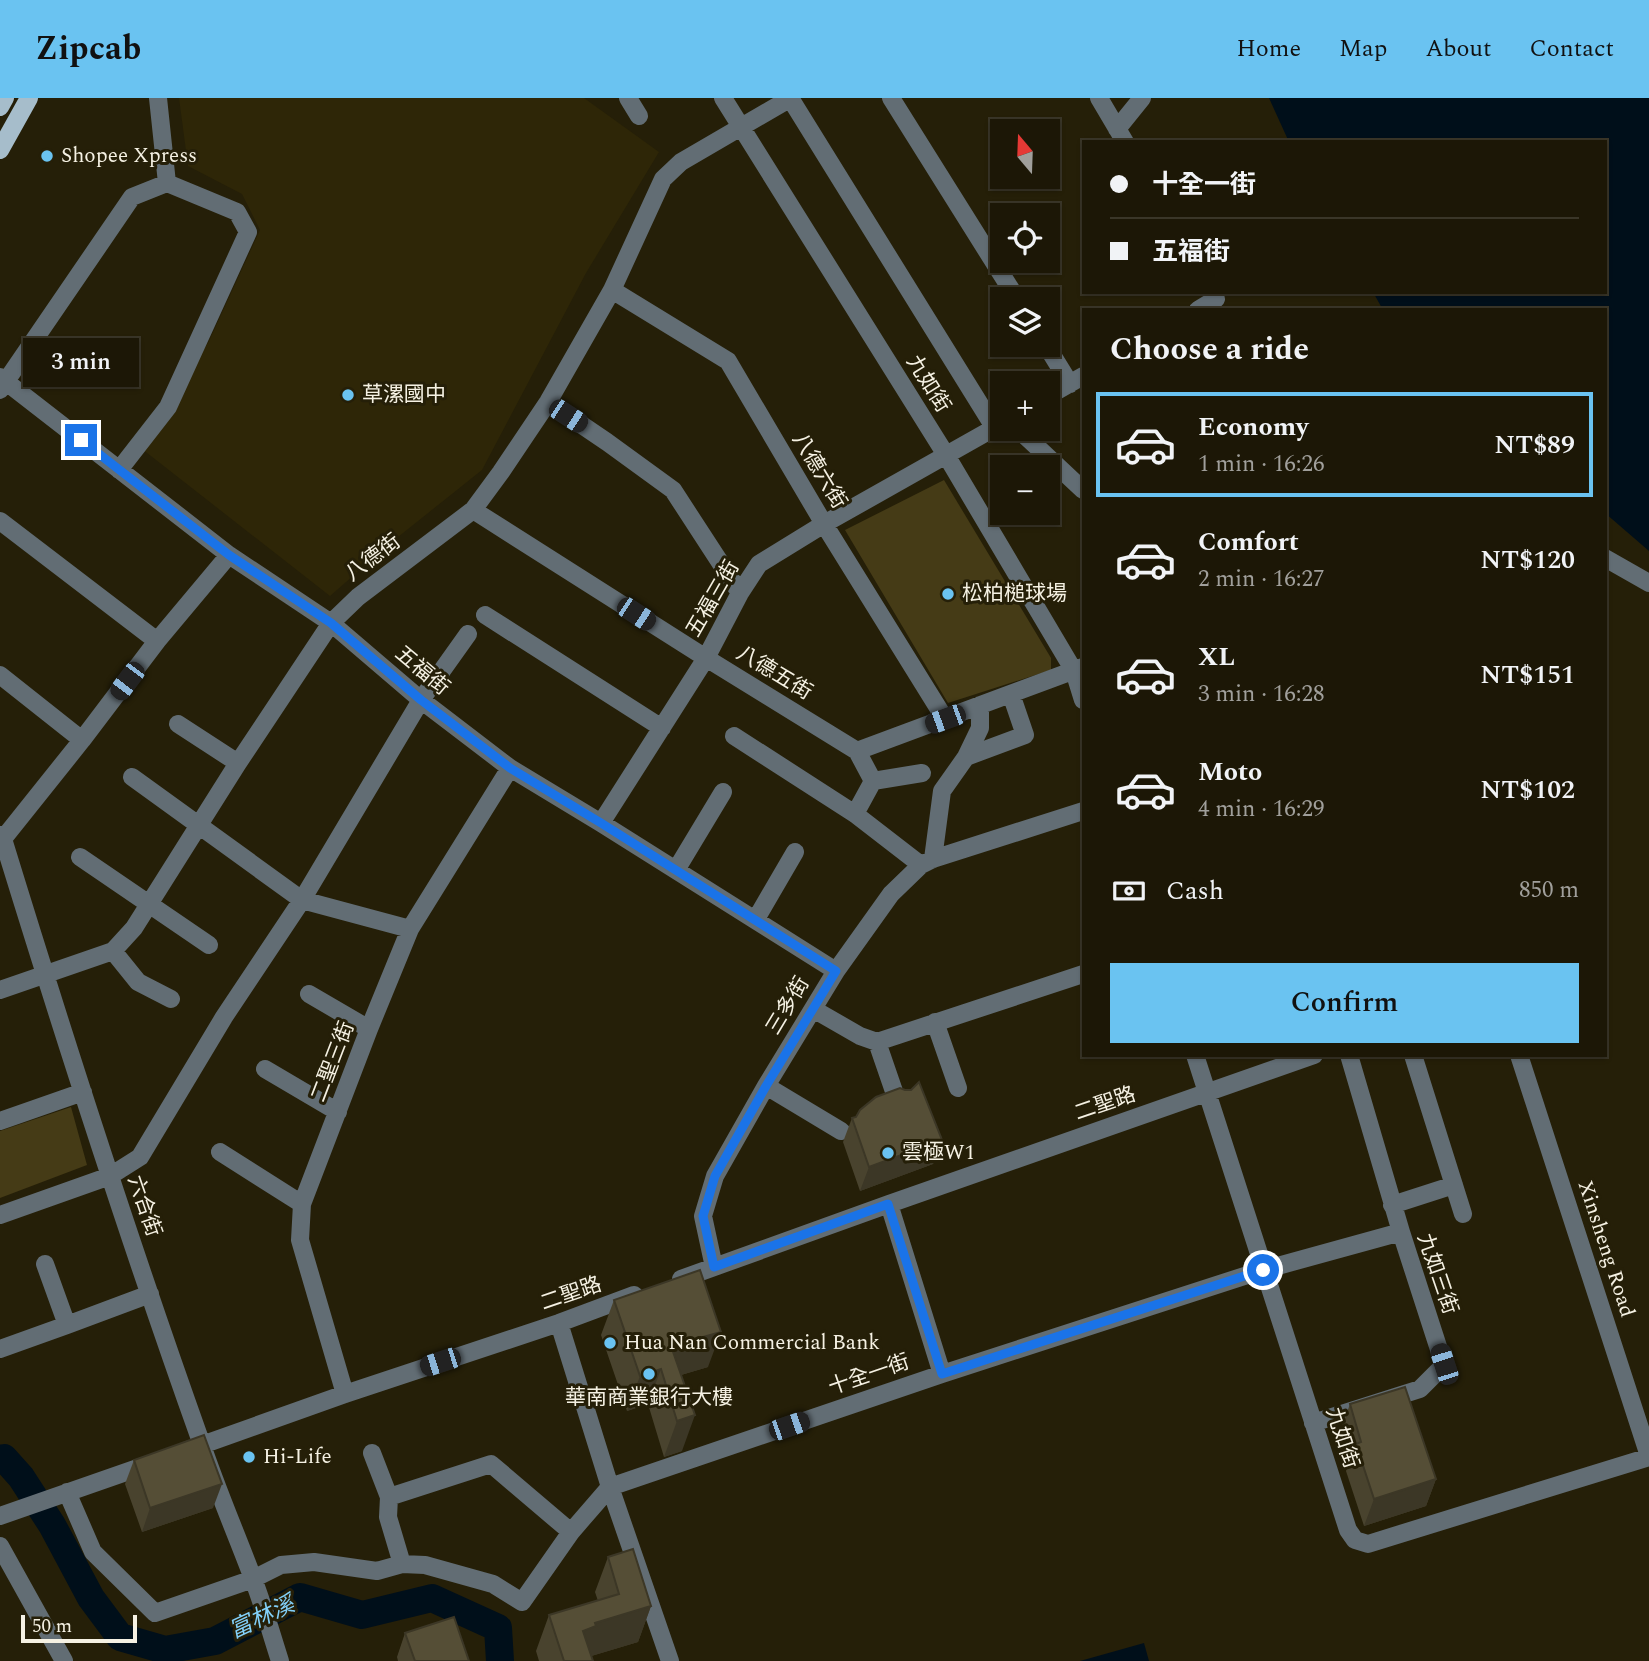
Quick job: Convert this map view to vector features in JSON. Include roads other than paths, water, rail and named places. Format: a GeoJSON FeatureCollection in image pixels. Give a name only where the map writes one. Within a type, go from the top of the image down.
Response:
{"type":"FeatureCollection","features":[{"type":"Feature","properties":{"kind":"main road"},"geometry":{"type":"LineString","coordinates":[[0,107],[5,98]]}},
{"type":"Feature","properties":{"kind":"main road"},"geometry":{"type":"LineString","coordinates":[[0,150],[29,98]]}},
{"type":"Feature","properties":{"kind":"street"},"geometry":{"type":"LineString","coordinates":[[158,98],[167,183]]}},
{"type":"Feature","properties":{"kind":"street"},"geometry":{"type":"LineString","coordinates":[[628,98],[639,116]]}},
{"type":"Feature","properties":{"kind":"street","name":"九如街"},"geometry":{"type":"LineString","coordinates":[[723,98],[1079,669],[1082,692]]}},
{"type":"Feature","properties":{"kind":"street"},"geometry":{"type":"LineString","coordinates":[[791,98],[990,411]]}},
{"type":"Feature","properties":{"kind":"street","name":"八德街"},"geometry":{"type":"LineString","coordinates":[[0,990],[113,951],[134,928],[238,763],[331,623],[358,597],[473,510],[501,472],[548,402],[612,290],[663,179],[681,162],[791,98]]}},
{"type":"Feature","properties":{"kind":"street"},"geometry":{"type":"LineString","coordinates":[[891,98],[1009,287]]}},
{"type":"Feature","properties":{"kind":"street"},"geometry":{"type":"LineString","coordinates":[[1099,98],[1121,135],[1142,98]]}},
{"type":"Feature","properties":{"kind":"street"},"geometry":{"type":"LineString","coordinates":[[2,383],[132,197],[167,183],[237,212],[248,232],[168,407],[119,470]]}},
{"type":"Feature","properties":{"kind":"street","name":"八德六街"},"geometry":{"type":"LineString","coordinates":[[612,290],[728,361],[824,524],[945,719]]}},
{"type":"Feature","properties":{"kind":"street"},"geometry":{"type":"LineString","coordinates":[[1057,357],[1077,380],[1060,389]]}},
{"type":"Feature","properties":{"kind":"street","name":"五福街"},"geometry":{"type":"LineString","coordinates":[[2,383],[229,555],[331,623],[421,700],[510,768],[836,971]]}},
{"type":"Feature","properties":{"kind":"street"},"geometry":{"type":"LineString","coordinates":[[548,402],[673,490],[740,593]]}},
{"type":"Feature","properties":{"kind":"street","name":"五福三街"},"geometry":{"type":"LineString","coordinates":[[601,823],[706,658],[740,593],[759,564],[990,430]]}},
{"type":"Feature","properties":{"kind":"street"},"geometry":{"type":"LineString","coordinates":[[1031,441],[1082,489]]}},
{"type":"Feature","properties":{"kind":"street","name":"八德五街"},"geometry":{"type":"LineString","coordinates":[[473,510],[857,751]]}},
{"type":"Feature","properties":{"kind":"street"},"geometry":{"type":"LineString","coordinates":[[0,521],[157,641]]}},
{"type":"Feature","properties":{"kind":"street"},"geometry":{"type":"LineString","coordinates":[[1,837],[229,555]]}},
{"type":"Feature","properties":{"kind":"street"},"geometry":{"type":"LineString","coordinates":[[1607,559],[1649,583]]}},
{"type":"Feature","properties":{"kind":"street"},"geometry":{"type":"LineString","coordinates":[[485,615],[662,729]]}},
{"type":"Feature","properties":{"kind":"street"},"geometry":{"type":"LineString","coordinates":[[0,1215],[110,1176],[140,1157],[224,1017],[302,900],[421,700],[468,634]]}},
{"type":"Feature","properties":{"kind":"street"},"geometry":{"type":"LineString","coordinates":[[873,781],[857,751],[1079,669]]}},
{"type":"Feature","properties":{"kind":"street"},"geometry":{"type":"LineString","coordinates":[[0,675],[82,740]]}},
{"type":"Feature","properties":{"kind":"street"},"geometry":{"type":"LineString","coordinates":[[966,757],[1025,735],[1011,694]]}},
{"type":"Feature","properties":{"kind":"street"},"geometry":{"type":"LineString","coordinates":[[734,736],[927,862],[942,791],[966,757],[981,728],[981,705]]}},
{"type":"Feature","properties":{"kind":"street"},"geometry":{"type":"LineString","coordinates":[[178,724],[238,763]]}},
{"type":"Feature","properties":{"kind":"street","name":"二聖三街"},"geometry":{"type":"LineString","coordinates":[[345,1394],[300,1240],[302,1204],[410,929],[510,768]]}},
{"type":"Feature","properties":{"kind":"street"},"geometry":{"type":"LineString","coordinates":[[873,781],[922,773]]}},
{"type":"Feature","properties":{"kind":"street"},"geometry":{"type":"LineString","coordinates":[[132,777],[302,900],[410,929]]}},
{"type":"Feature","properties":{"kind":"street"},"geometry":{"type":"LineString","coordinates":[[855,814],[873,781]]}},
{"type":"Feature","properties":{"kind":"street"},"geometry":{"type":"LineString","coordinates":[[676,870],[723,792]]}},
{"type":"Feature","properties":{"kind":"street","name":"三多街"},"geometry":{"type":"LineString","coordinates":[[714,1267],[703,1216],[715,1176],[836,971],[891,894],[927,862],[1082,811]]}},
{"type":"Feature","properties":{"kind":"street","name":"六合街"},"geometry":{"type":"LineString","coordinates":[[1,837],[150,1294],[202,1446],[255,1583],[281,1661]]}},
{"type":"Feature","properties":{"kind":"street"},"geometry":{"type":"LineString","coordinates":[[756,919],[795,852]]}},
{"type":"Feature","properties":{"kind":"street"},"geometry":{"type":"LineString","coordinates":[[80,857],[209,945]]}},
{"type":"Feature","properties":{"kind":"street"},"geometry":{"type":"LineString","coordinates":[[113,951],[138,982],[171,999]]}},
{"type":"Feature","properties":{"kind":"street"},"geometry":{"type":"LineString","coordinates":[[813,1009],[860,1036],[877,1042],[1082,974]]}},
{"type":"Feature","properties":{"kind":"street"},"geometry":{"type":"LineString","coordinates":[[309,994],[369,1029]]}},
{"type":"Feature","properties":{"kind":"street"},"geometry":{"type":"LineString","coordinates":[[935,1022],[958,1088]]}},
{"type":"Feature","properties":{"kind":"street"},"geometry":{"type":"LineString","coordinates":[[877,1042],[898,1102]]}},
{"type":"Feature","properties":{"kind":"street","name":"九如街"},"geometry":{"type":"LineString","coordinates":[[1196,1057],[1348,1530],[1355,1540],[1368,1544],[1649,1457]]}},
{"type":"Feature","properties":{"kind":"street","name":"二聖路"},"geometry":{"type":"LineString","coordinates":[[0,1517],[345,1394],[559,1323],[1308,1057]]}},
{"type":"Feature","properties":{"kind":"street"},"geometry":{"type":"LineString","coordinates":[[1350,1057],[1401,1232]]}},
{"type":"Feature","properties":{"kind":"street"},"geometry":{"type":"LineString","coordinates":[[1414,1057],[1464,1214]]}},
{"type":"Feature","properties":{"kind":"street","name":"Xinsheng Road"},"geometry":{"type":"LineString","coordinates":[[1520,1057],[1649,1457]]}},
{"type":"Feature","properties":{"kind":"street"},"geometry":{"type":"LineString","coordinates":[[265,1069],[338,1112]]}},
{"type":"Feature","properties":{"kind":"street"},"geometry":{"type":"LineString","coordinates":[[766,1086],[841,1131]]}},
{"type":"Feature","properties":{"kind":"street"},"geometry":{"type":"LineString","coordinates":[[0,1121],[83,1092]]}},
{"type":"Feature","properties":{"kind":"street"},"geometry":{"type":"LineString","coordinates":[[220,1152],[302,1204]]}},
{"type":"Feature","properties":{"kind":"street"},"geometry":{"type":"LineString","coordinates":[[1392,1205],[1454,1185]]}},
{"type":"Feature","properties":{"kind":"street"},"geometry":{"type":"LineString","coordinates":[[888,1204],[942,1374]]}},
{"type":"Feature","properties":{"kind":"street","name":"九如三街"},"geometry":{"type":"LineString","coordinates":[[1263,1270],[1401,1232],[1444,1364],[1420,1389],[1313,1423]]}},
{"type":"Feature","properties":{"kind":"street"},"geometry":{"type":"LineString","coordinates":[[44,1264],[67,1325]]}},
{"type":"Feature","properties":{"kind":"street","name":"十全一街"},"geometry":{"type":"LineString","coordinates":[[610,1487],[942,1374],[1263,1270]]}},
{"type":"Feature","properties":{"kind":"street"},"geometry":{"type":"LineString","coordinates":[[0,1349],[150,1294]]}},
{"type":"Feature","properties":{"kind":"street"},"geometry":{"type":"LineString","coordinates":[[559,1323],[610,1487],[670,1661]]}},
{"type":"Feature","properties":{"kind":"street"},"geometry":{"type":"LineString","coordinates":[[372,1453],[389,1497],[388,1517],[402,1564]]}},
{"type":"Feature","properties":{"kind":"street"},"geometry":{"type":"LineString","coordinates":[[389,1497],[491,1464],[571,1532]]}},
{"type":"Feature","properties":{"kind":"street"},"geometry":{"type":"LineString","coordinates":[[66,1492],[93,1552],[155,1613],[255,1583],[281,1565],[314,1562],[377,1571],[402,1564],[425,1565],[493,1584],[522,1602],[571,1532],[610,1487]]}},
{"type":"Feature","properties":{"kind":"street"},"geometry":{"type":"LineString","coordinates":[[0,1546],[64,1661]]}},
{"type":"Feature","properties":{"kind":"water"},"geometry":{"type":"Polygon","coordinates":[[[1269,98],[1649,98],[1649,551],[1607,515],[1607,308],[1382,308],[1374,294],[1607,294],[1607,140],[1288,140],[1269,98]]]}},
{"type":"Feature","properties":{"kind":"water"},"geometry":{"type":"Polygon","coordinates":[[[1144,1643],[1149,1661],[1080,1661],[1144,1643]]]}},
{"type":"Feature","properties":{"kind":"waterway","name":"富林溪"},"geometry":{"type":"LineString","coordinates":[[0,1459],[4,1458],[21,1477],[52,1525],[91,1598],[120,1637],[165,1650],[215,1641],[300,1597],[362,1615],[432,1598],[498,1628],[500,1661]]}},
{"type":"Feature","properties":{"kind":"place","name":"Shopee Xpress"},"geometry":{"type":"Point","coordinates":[47,156]}},
{"type":"Feature","properties":{"kind":"place","name":"草漯國中"},"geometry":{"type":"Point","coordinates":[348,395]}},
{"type":"Feature","properties":{"kind":"place","name":"松柏槌球場"},"geometry":{"type":"Point","coordinates":[948,594]}},
{"type":"Feature","properties":{"kind":"place","name":"雲極W1"},"geometry":{"type":"Point","coordinates":[888,1153]}},
{"type":"Feature","properties":{"kind":"place","name":"Hua Nan Commercial Bank"},"geometry":{"type":"Point","coordinates":[610,1343]}},
{"type":"Feature","properties":{"kind":"place","name":"華南商業銀行大樓"},"geometry":{"type":"Point","coordinates":[649,1374]}},
{"type":"Feature","properties":{"kind":"place","name":"Hi-Life"},"geometry":{"type":"Point","coordinates":[249,1457]}}]}
